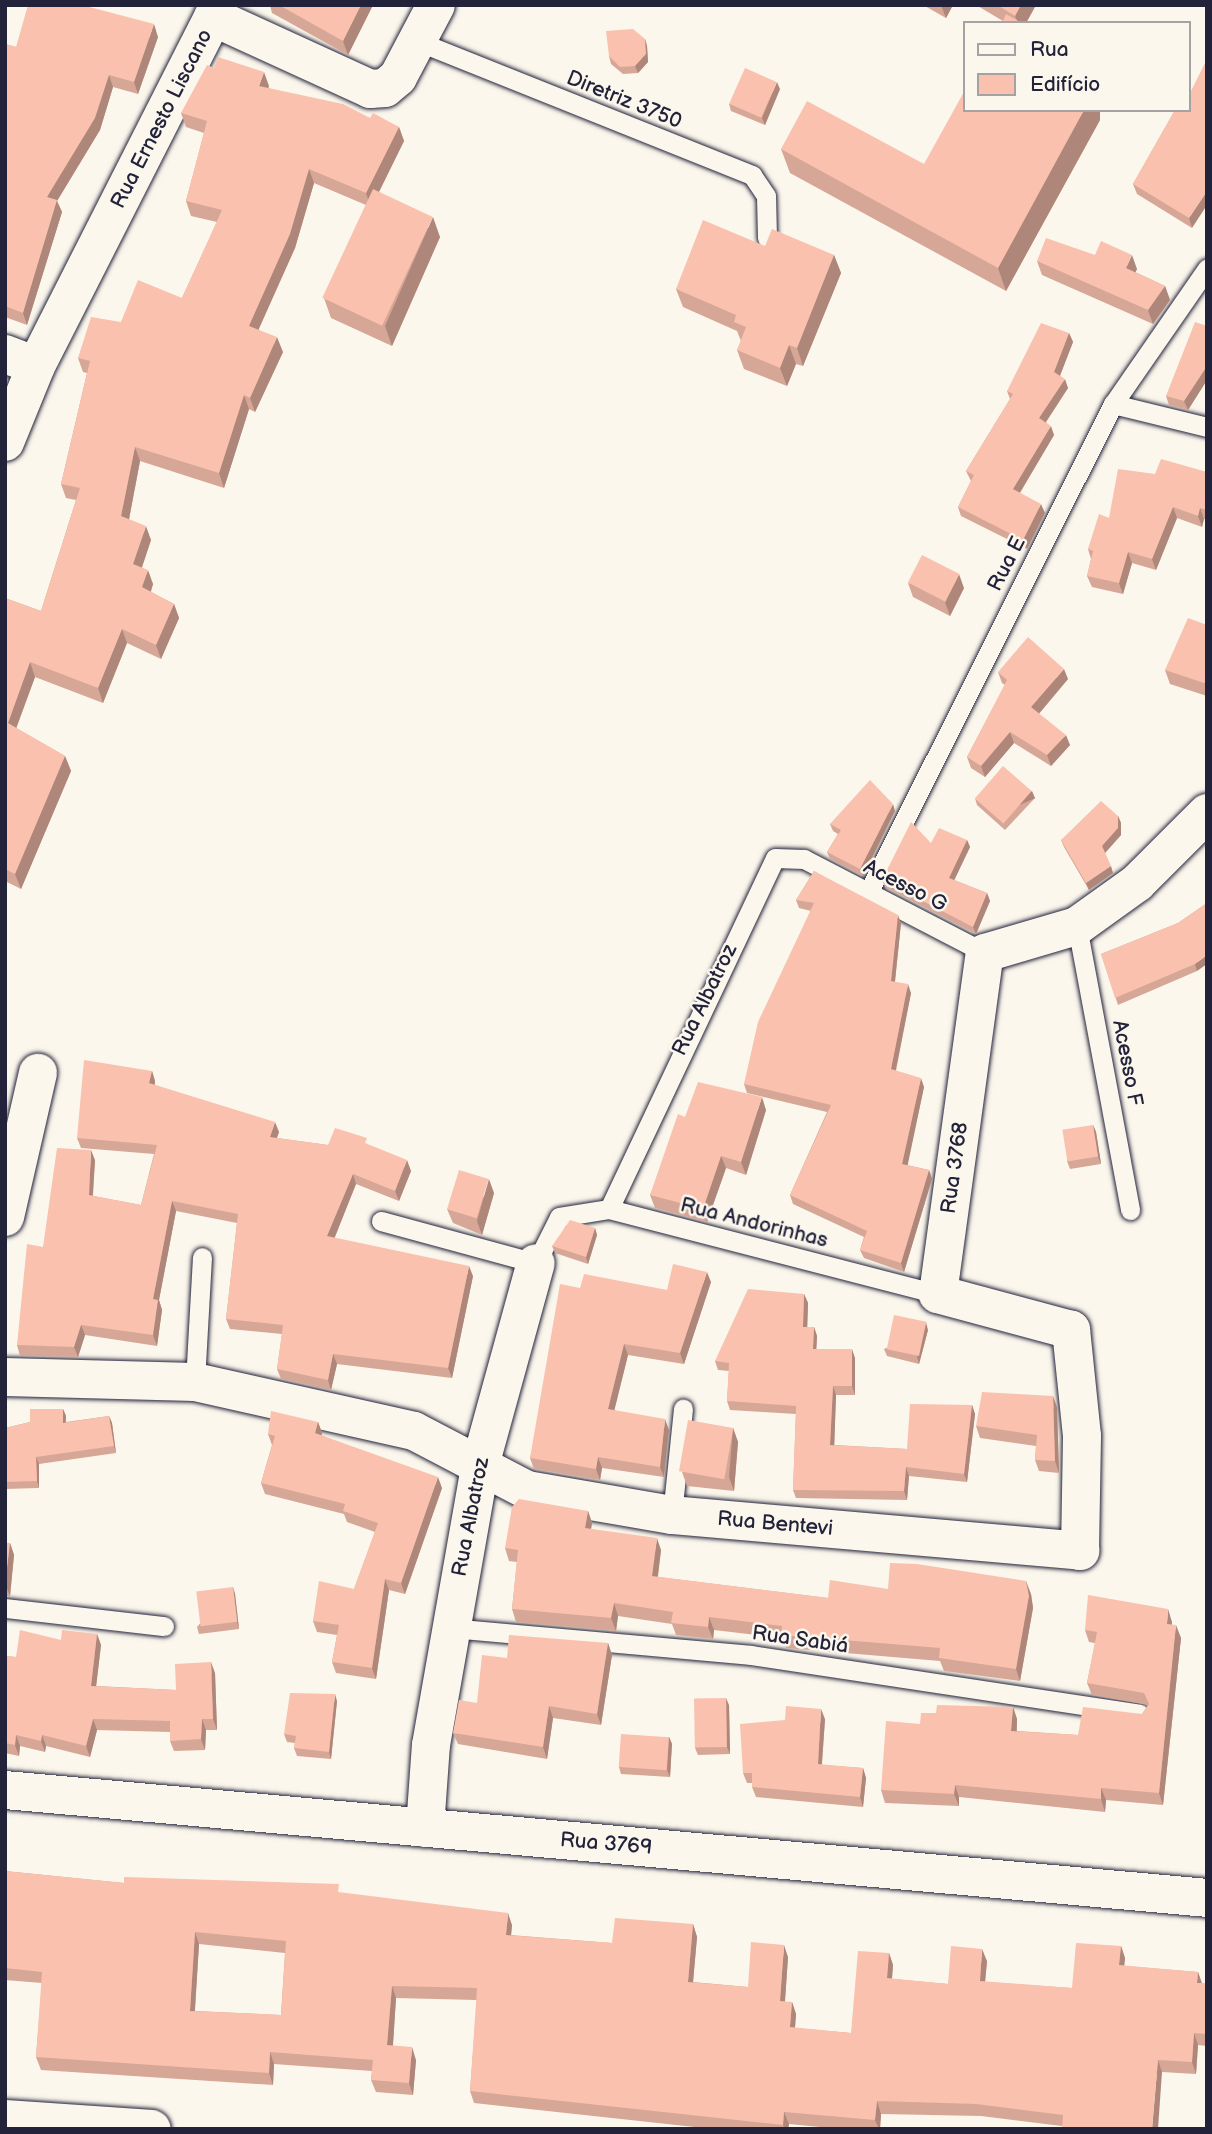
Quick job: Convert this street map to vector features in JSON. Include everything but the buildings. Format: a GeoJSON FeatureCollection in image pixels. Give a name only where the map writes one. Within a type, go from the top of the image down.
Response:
{"type":"FeatureCollection","features":[{"type":"Feature","properties":{"kind":"street","name":"Rua Ernesto Liscano"},"geometry":{"type":"LineString","coordinates":[[5,442],[21,360],[210,11],[370,89],[385,88],[398,77],[436,5]]}},
{"type":"Feature","properties":{"kind":"street"},"geometry":{"type":"LineString","coordinates":[[985,953],[1076,926],[1137,883],[1207,813]]}},
{"type":"Feature","properties":{"kind":"street","name":"Rua 3768"},"geometry":{"type":"LineString","coordinates":[[938,1294],[985,953]]}},
{"type":"Feature","properties":{"kind":"street"},"geometry":{"type":"LineString","coordinates":[[5,1217],[38,1073]]}},
{"type":"Feature","properties":{"kind":"street","name":"Rua Albatroz"},"geometry":{"type":"LineString","coordinates":[[425,1828],[450,1628],[481,1462],[536,1263]]}},
{"type":"Feature","properties":{"kind":"street","name":"Rua Bentevi"},"geometry":{"type":"LineString","coordinates":[[5,1377],[195,1382],[414,1431],[481,1462],[527,1490],[672,1515],[1080,1551],[1082,1436],[1070,1330],[938,1294]]}},
{"type":"Feature","properties":{"kind":"street","name":"Rua 3769"},"geometry":{"type":"LineString","coordinates":[[5,1790],[1207,1898]]}},
{"type":"Feature","properties":{"kind":"street"},"geometry":{"type":"LineString","coordinates":[[5,2119],[152,2129]]}},
{"type":"Feature","properties":{"kind":"lane","name":"Diretriz 3750"},"geometry":{"type":"LineString","coordinates":[[417,41],[752,175],[766,196],[768,239]]}},
{"type":"Feature","properties":{"kind":"lane","name":"Rua E"},"geometry":{"type":"LineString","coordinates":[[868,893],[1113,404],[1207,268]]}},
{"type":"Feature","properties":{"kind":"lane"},"geometry":{"type":"LineString","coordinates":[[1113,404],[1207,427]]}},
{"type":"Feature","properties":{"kind":"lane","name":"Rua Albatroz"},"geometry":{"type":"LineString","coordinates":[[609,1209],[775,858],[804,859]]}},
{"type":"Feature","properties":{"kind":"lane","name":"Acesso G"},"geometry":{"type":"LineString","coordinates":[[804,859],[985,953]]}},
{"type":"Feature","properties":{"kind":"lane","name":"Acesso F"},"geometry":{"type":"LineString","coordinates":[[1076,926],[1130,1210]]}},
{"type":"Feature","properties":{"kind":"lane","name":"Rua Andorinhas"},"geometry":{"type":"LineString","coordinates":[[559,1217],[609,1209],[938,1294]]}},
{"type":"Feature","properties":{"kind":"lane","name":"Rua Albatroz"},"geometry":{"type":"LineString","coordinates":[[536,1263],[559,1217]]}},
{"type":"Feature","properties":{"kind":"lane"},"geometry":{"type":"LineString","coordinates":[[381,1221],[536,1263]]}},
{"type":"Feature","properties":{"kind":"lane"},"geometry":{"type":"LineString","coordinates":[[195,1382],[202,1257]]}},
{"type":"Feature","properties":{"kind":"lane"},"geometry":{"type":"LineString","coordinates":[[672,1515],[683,1409]]}},
{"type":"Feature","properties":{"kind":"lane"},"geometry":{"type":"LineString","coordinates":[[5,1608],[164,1626]]}},
{"type":"Feature","properties":{"kind":"lane","name":"Rua Sabiá"},"geometry":{"type":"LineString","coordinates":[[450,1628],[751,1655],[1141,1715]]}}]}
